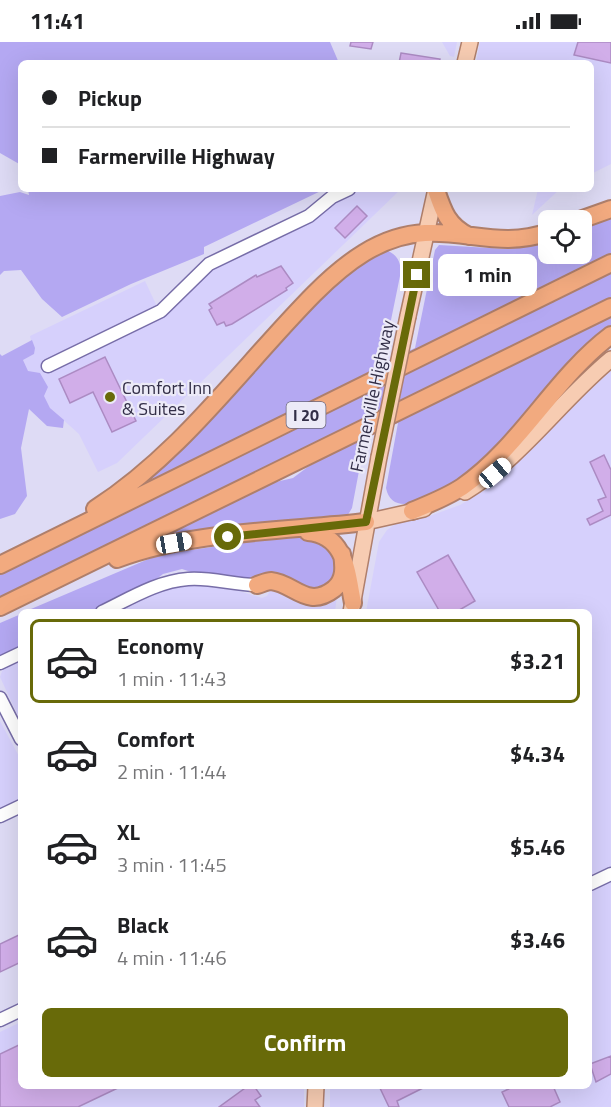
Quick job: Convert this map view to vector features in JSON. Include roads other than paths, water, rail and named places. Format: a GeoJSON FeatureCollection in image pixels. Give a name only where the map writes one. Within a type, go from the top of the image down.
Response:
{"type":"FeatureCollection","features":[{"type":"Feature","properties":{"kind":"highway"},"geometry":{"type":"LineString","coordinates":[[437,192],[446,218],[453,226],[472,237]]}},
{"type":"Feature","properties":{"kind":"highway"},"geometry":{"type":"LineString","coordinates":[[592,216],[611,207]]}},
{"type":"Feature","properties":{"kind":"highway"},"geometry":{"type":"LineString","coordinates":[[56,539],[142,477],[179,444],[280,328],[330,277],[370,248],[425,233],[506,241],[538,234]]}},
{"type":"Feature","properties":{"kind":"highway","name":"I 20"},"geometry":{"type":"LineString","coordinates":[[0,565],[611,263]]}},
{"type":"Feature","properties":{"kind":"highway","name":"I 20"},"geometry":{"type":"LineString","coordinates":[[0,607],[611,307]]}},
{"type":"Feature","properties":{"kind":"highway"},"geometry":{"type":"LineString","coordinates":[[412,511],[446,496],[477,475],[523,430],[579,364],[611,335]]}},
{"type":"Feature","properties":{"kind":"highway"},"geometry":{"type":"LineString","coordinates":[[0,607],[144,550],[187,541],[366,522]]}},
{"type":"Feature","properties":{"kind":"highway"},"geometry":{"type":"LineString","coordinates":[[290,530],[324,535],[332,539],[342,554],[352,607]]}},
{"type":"Feature","properties":{"kind":"highway"},"geometry":{"type":"LineString","coordinates":[[257,585],[271,581],[299,594],[322,595],[334,589],[342,579],[342,554]]}},
{"type":"Feature","properties":{"kind":"main road"},"geometry":{"type":"LineString","coordinates":[[466,60],[470,42]]}},
{"type":"Feature","properties":{"kind":"main road","name":"Farmerville Highway"},"geometry":{"type":"LineString","coordinates":[[352,607],[379,457],[435,192]]}},
{"type":"Feature","properties":{"kind":"main road"},"geometry":{"type":"LineString","coordinates":[[366,522],[452,499],[495,473],[611,360]]}},
{"type":"Feature","properties":{"kind":"main road"},"geometry":{"type":"LineString","coordinates":[[315,1107],[316,1089]]}},
{"type":"Feature","properties":{"kind":"street"},"geometry":{"type":"LineString","coordinates":[[48,366],[161,311],[197,272],[209,264],[309,216],[332,197],[343,192]]}},
{"type":"Feature","properties":{"kind":"street"},"geometry":{"type":"LineString","coordinates":[[108,609],[173,581],[205,579],[257,585]]}},
{"type":"Feature","properties":{"kind":"street"},"geometry":{"type":"LineString","coordinates":[[0,663],[18,654]]}},
{"type":"Feature","properties":{"kind":"street"},"geometry":{"type":"LineString","coordinates":[[0,698],[18,733]]}},
{"type":"Feature","properties":{"kind":"street"},"geometry":{"type":"LineString","coordinates":[[0,816],[18,807]]}},
{"type":"Feature","properties":{"kind":"street"},"geometry":{"type":"LineString","coordinates":[[592,883],[611,874]]}},
{"type":"Feature","properties":{"kind":"street"},"geometry":{"type":"LineString","coordinates":[[0,1020],[18,1011]]}},
{"type":"Feature","properties":{"kind":"place","name":"Comfort Inn & Suites"},"geometry":{"type":"Point","coordinates":[110,397]}}]}
